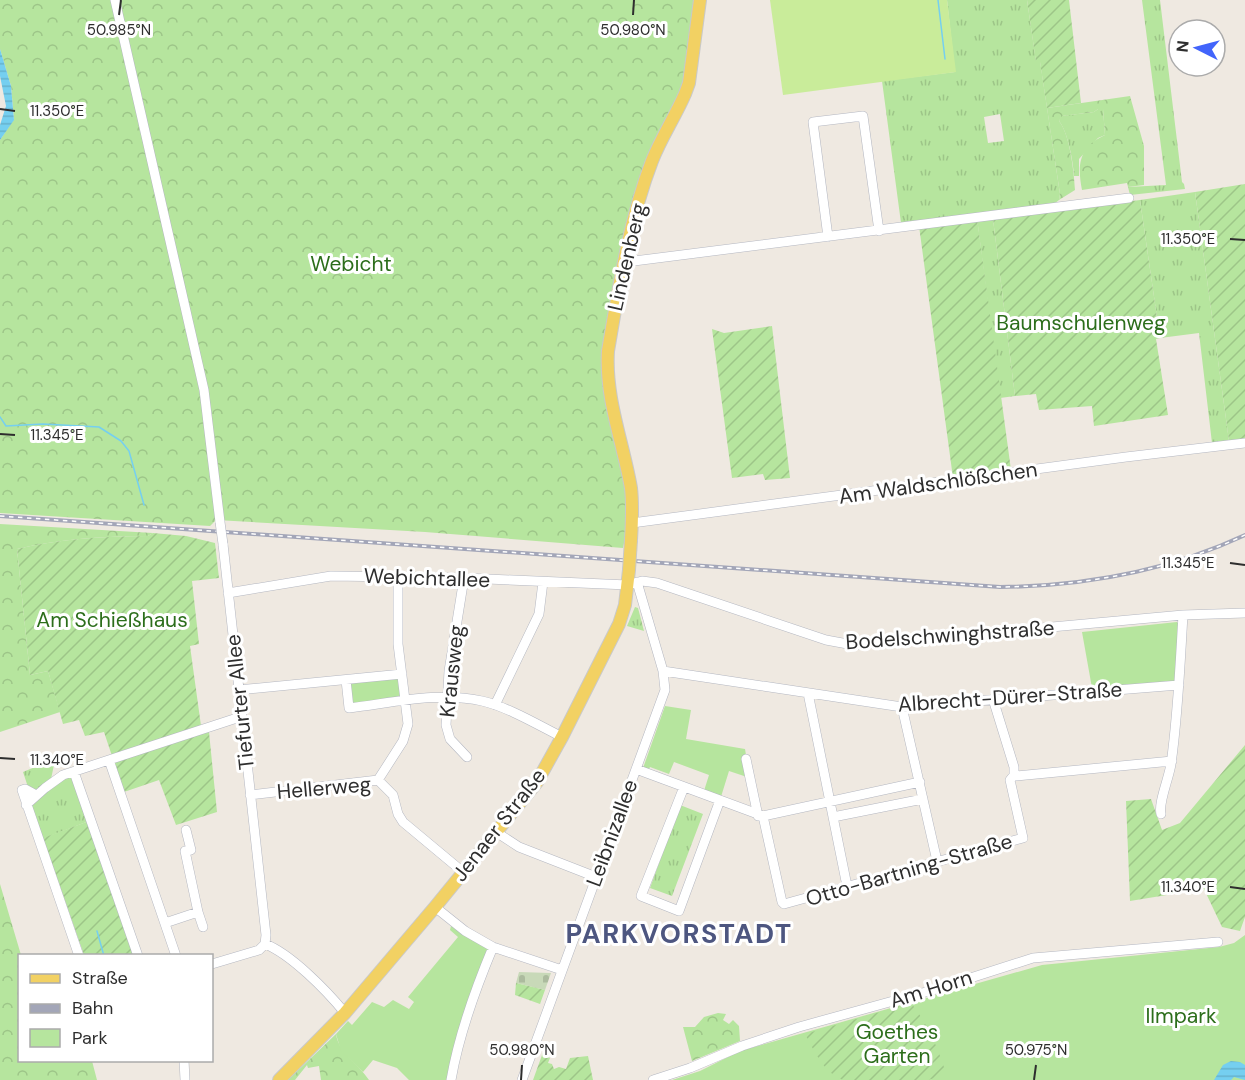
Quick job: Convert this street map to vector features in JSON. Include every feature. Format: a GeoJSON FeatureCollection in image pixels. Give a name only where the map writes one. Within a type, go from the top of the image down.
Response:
{"type":"FeatureCollection","features":[{"type":"Feature","properties":{"kind":"main road","name":"Lindenberg"},"geometry":{"type":"LineString","coordinates":[[632,523],[631,489],[609,389],[608,351],[625,260],[652,161],[686,94],[700,0]]}},
{"type":"Feature","properties":{"kind":"main road","name":"Jenaer Straße"},"geometry":{"type":"LineString","coordinates":[[279,1080],[345,1013],[435,908],[537,782],[619,624],[632,584],[629,570],[632,523]]}},
{"type":"Feature","properties":{"kind":"street","name":"Tiefurter Allee"},"geometry":{"type":"LineString","coordinates":[[115,0],[204,390],[223,544],[240,717],[266,935],[265,944]]}},
{"type":"Feature","properties":{"kind":"street"},"geometry":{"type":"LineString","coordinates":[[828,237],[813,122],[863,116],[879,231]]}},
{"type":"Feature","properties":{"kind":"street"},"geometry":{"type":"LineString","coordinates":[[625,260],[633,261],[879,231],[991,214],[1129,198]]}},
{"type":"Feature","properties":{"kind":"street","name":"Am Waldschlößchen"},"geometry":{"type":"LineString","coordinates":[[632,523],[1245,443]]}},
{"type":"Feature","properties":{"kind":"street","name":"Webichtallee"},"geometry":{"type":"LineString","coordinates":[[228,593],[330,576],[398,576],[632,584]]}},
{"type":"Feature","properties":{"kind":"street"},"geometry":{"type":"LineString","coordinates":[[378,780],[405,736],[408,724],[398,644],[398,576]]}},
{"type":"Feature","properties":{"kind":"street","name":"Krausweg"},"geometry":{"type":"LineString","coordinates":[[464,578],[449,671],[446,724],[453,743],[467,757]]}},
{"type":"Feature","properties":{"kind":"street"},"geometry":{"type":"LineString","coordinates":[[495,705],[539,614],[543,582]]}},
{"type":"Feature","properties":{"kind":"street","name":"Bodelschwinghstraße"},"geometry":{"type":"LineString","coordinates":[[632,584],[657,583],[826,640],[853,645],[1183,615],[1245,613]]}},
{"type":"Feature","properties":{"kind":"street","name":"Leibnizallee"},"geometry":{"type":"LineString","coordinates":[[522,1080],[665,690],[663,671],[632,584]]}},
{"type":"Feature","properties":{"kind":"street"},"geometry":{"type":"LineString","coordinates":[[1161,814],[1159,805],[1167,786],[1172,761],[1183,615]]}},
{"type":"Feature","properties":{"kind":"street","name":"Albrecht-Dürer-Straße"},"geometry":{"type":"LineString","coordinates":[[663,671],[902,707],[1179,685]]}},
{"type":"Feature","properties":{"kind":"street"},"geometry":{"type":"LineString","coordinates":[[238,690],[402,674]]}},
{"type":"Feature","properties":{"kind":"street"},"geometry":{"type":"LineString","coordinates":[[346,680],[349,708],[448,697],[476,700],[495,705],[562,737]]}},
{"type":"Feature","properties":{"kind":"street"},"geometry":{"type":"LineString","coordinates":[[808,693],[847,886]]}},
{"type":"Feature","properties":{"kind":"street","name":"Otto-Bartning-Straße"},"geometry":{"type":"LineString","coordinates":[[761,816],[784,904],[1023,838],[1010,780],[1014,771],[993,699]]}},
{"type":"Feature","properties":{"kind":"street"},"geometry":{"type":"LineString","coordinates":[[902,707],[937,861]]}},
{"type":"Feature","properties":{"kind":"street"},"geometry":{"type":"LineString","coordinates":[[26,805],[54,780],[240,717]]}},
{"type":"Feature","properties":{"kind":"street"},"geometry":{"type":"LineString","coordinates":[[746,759],[761,816]]}},
{"type":"Feature","properties":{"kind":"street"},"geometry":{"type":"LineString","coordinates":[[109,760],[175,954]]}},
{"type":"Feature","properties":{"kind":"street"},"geometry":{"type":"LineString","coordinates":[[1014,771],[1172,761]]}},
{"type":"Feature","properties":{"kind":"street"},"geometry":{"type":"LineString","coordinates":[[636,769],[761,816],[920,782]]}},
{"type":"Feature","properties":{"kind":"street"},"geometry":{"type":"LineString","coordinates":[[74,772],[137,954]]}},
{"type":"Feature","properties":{"kind":"street","name":"Hellerweg"},"geometry":{"type":"LineString","coordinates":[[250,795],[378,780],[393,795],[398,814],[403,822],[463,872]]}},
{"type":"Feature","properties":{"kind":"street"},"geometry":{"type":"LineString","coordinates":[[684,787],[641,896],[679,911],[720,800]]}},
{"type":"Feature","properties":{"kind":"street"},"geometry":{"type":"LineString","coordinates":[[36,795],[25,789],[22,790],[78,954]]}},
{"type":"Feature","properties":{"kind":"street"},"geometry":{"type":"LineString","coordinates":[[833,817],[923,799]]}},
{"type":"Feature","properties":{"kind":"street"},"geometry":{"type":"LineString","coordinates":[[186,830],[191,850],[185,851],[203,927]]}},
{"type":"Feature","properties":{"kind":"street"},"geometry":{"type":"LineString","coordinates":[[496,832],[519,847],[596,877]]}},
{"type":"Feature","properties":{"kind":"street"},"geometry":{"type":"LineString","coordinates":[[435,908],[465,931],[493,947],[562,970]]}},
{"type":"Feature","properties":{"kind":"street"},"geometry":{"type":"LineString","coordinates":[[165,923],[198,912]]}},
{"type":"Feature","properties":{"kind":"street","name":"Am Horn"},"geometry":{"type":"LineString","coordinates":[[653,1080],[799,1027],[923,993],[1033,958],[1218,942]]}},
{"type":"Feature","properties":{"kind":"street"},"geometry":{"type":"LineString","coordinates":[[213,964],[259,950],[265,944],[283,954],[345,1013]]}},
{"type":"Feature","properties":{"kind":"street"},"geometry":{"type":"LineString","coordinates":[[451,1080],[457,1049],[477,985],[493,947]]}},
{"type":"Feature","properties":{"kind":"street"},"geometry":{"type":"LineString","coordinates":[[184,1062],[185,1080]]}},
{"type":"Feature","properties":{"kind":"green space","name":"Webicht"},"geometry":{"type":"Polygon","coordinates":[[[0,0],[696,0],[683,90],[660,134],[604,350],[627,500],[623,548],[425,532],[216,520],[210,526],[0,513],[0,140],[14,119],[11,86],[0,49],[0,0]]]}},
{"type":"Feature","properties":{"kind":"green space"},"geometry":{"type":"Polygon","coordinates":[[[770,0],[947,0],[956,72],[783,95],[770,0]]]}},
{"type":"Feature","properties":{"kind":"green space"},"geometry":{"type":"Polygon","coordinates":[[[947,0],[1027,0],[1036,61],[1040,61],[1060,194],[1059,200],[1054,204],[901,223],[882,81],[955,72],[947,0]],[[1000,114],[984,117],[988,143],[1004,141],[1000,114]]]}},
{"type":"Feature","properties":{"kind":"green space"},"geometry":{"type":"Polygon","coordinates":[[[1027,0],[1069,0],[1081,103],[1047,108],[1040,62],[1036,62],[1027,0]]]}},
{"type":"Feature","properties":{"kind":"green space"},"geometry":{"type":"Polygon","coordinates":[[[1142,0],[1160,0],[1167,78],[1169,78],[1182,182],[1185,189],[1130,195],[1128,187],[1166,185],[1142,0]]]}},
{"type":"Feature","properties":{"kind":"green space"},"geometry":{"type":"Polygon","coordinates":[[[1130,96],[1144,146],[1144,185],[1128,187],[1127,183],[1082,190],[1080,164],[1082,157],[1090,145],[1105,135],[1103,109],[1098,109],[1094,112],[1062,116],[1059,121],[1069,144],[1075,190],[1059,200],[1047,108],[1130,96]]]}},
{"type":"Feature","properties":{"kind":"green space"},"geometry":{"type":"Polygon","coordinates":[[[1103,109],[1105,135],[1098,138],[1079,159],[1079,176],[1074,176],[1067,140],[1059,121],[1061,116],[1094,112],[1103,109]]]}},
{"type":"Feature","properties":{"kind":"green space"},"geometry":{"type":"Polygon","coordinates":[[[1245,184],[1245,440],[1229,441],[1195,192],[1245,184]]]}},
{"type":"Feature","properties":{"kind":"green space"},"geometry":{"type":"Polygon","coordinates":[[[1195,192],[1229,441],[1212,443],[1199,333],[1160,338],[1140,200],[1195,192]]]}},
{"type":"Feature","properties":{"kind":"green space","name":"Baumschulenweg"},"geometry":{"type":"Polygon","coordinates":[[[1140,200],[1160,338],[1156,339],[1168,415],[1094,426],[1092,406],[1039,410],[1036,394],[1015,396],[993,219],[1140,200]]]}},
{"type":"Feature","properties":{"kind":"green space"},"geometry":{"type":"Polygon","coordinates":[[[977,218],[993,219],[1015,396],[1000,398],[977,218]]]}},
{"type":"Feature","properties":{"kind":"green space"},"geometry":{"type":"Polygon","coordinates":[[[977,218],[1011,470],[953,478],[919,226],[977,218]]]}},
{"type":"Feature","properties":{"kind":"green space"},"geometry":{"type":"Polygon","coordinates":[[[772,326],[790,478],[765,480],[763,474],[732,478],[712,329],[724,333],[772,326]]]}},
{"type":"Feature","properties":{"kind":"green space"},"geometry":{"type":"Polygon","coordinates":[[[0,524],[153,533],[148,536],[66,540],[17,549],[30,675],[48,671],[60,712],[0,732],[0,524]]]}},
{"type":"Feature","properties":{"kind":"green space","name":"Am Schießhaus"},"geometry":{"type":"Polygon","coordinates":[[[153,533],[186,536],[215,543],[219,578],[192,581],[199,644],[190,646],[202,733],[209,732],[217,812],[176,825],[159,780],[124,792],[104,732],[85,736],[79,720],[63,724],[48,671],[30,675],[17,549],[65,540],[148,536],[153,533]]]}},
{"type":"Feature","properties":{"kind":"green space"},"geometry":{"type":"Polygon","coordinates":[[[635,607],[638,608],[644,631],[627,626],[635,607]]]}},
{"type":"Feature","properties":{"kind":"green space"},"geometry":{"type":"Polygon","coordinates":[[[1177,622],[1179,625],[1175,681],[1092,688],[1082,632],[1177,622]]]}},
{"type":"Feature","properties":{"kind":"green space"},"geometry":{"type":"Polygon","coordinates":[[[399,678],[401,699],[351,705],[349,683],[399,678]]]}},
{"type":"Feature","properties":{"kind":"green space"},"geometry":{"type":"Polygon","coordinates":[[[665,706],[691,710],[686,739],[745,749],[750,778],[729,771],[720,800],[703,794],[709,775],[674,762],[669,774],[650,767],[647,773],[642,771],[665,706]]]}},
{"type":"Feature","properties":{"kind":"green space"},"geometry":{"type":"Polygon","coordinates":[[[1245,745],[1245,917],[1240,931],[1222,927],[1204,889],[1130,901],[1126,801],[1151,799],[1162,830],[1180,823],[1245,745]]]}},
{"type":"Feature","properties":{"kind":"green space"},"geometry":{"type":"Polygon","coordinates":[[[47,762],[54,765],[51,779],[36,790],[28,787],[23,772],[47,762]]]}},
{"type":"Feature","properties":{"kind":"green space"},"geometry":{"type":"Polygon","coordinates":[[[71,777],[89,821],[42,839],[31,804],[60,781],[71,777]]]}},
{"type":"Feature","properties":{"kind":"green space"},"geometry":{"type":"Polygon","coordinates":[[[680,805],[703,814],[672,896],[650,888],[680,805]]]}},
{"type":"Feature","properties":{"kind":"green space"},"geometry":{"type":"Polygon","coordinates":[[[89,821],[135,954],[84,954],[43,838],[89,821]]]}},
{"type":"Feature","properties":{"kind":"green space"},"geometry":{"type":"Polygon","coordinates":[[[0,884],[21,954],[18,954],[18,1062],[92,1062],[97,1080],[0,1080],[0,884]]]}},
{"type":"Feature","properties":{"kind":"green space"},"geometry":{"type":"Polygon","coordinates":[[[451,926],[490,950],[448,1080],[409,1080],[397,1068],[373,1060],[363,1072],[341,1051],[336,1034],[348,1021],[352,1025],[372,1002],[384,1007],[393,1000],[409,1009],[414,1002],[408,997],[458,937],[450,930],[451,926]]]}},
{"type":"Feature","properties":{"kind":"green space","name":"Ilmpark"},"geometry":{"type":"Polygon","coordinates":[[[1245,935],[1245,1080],[672,1080],[700,1071],[740,1051],[1042,965],[1219,947],[1234,943],[1245,935]]]}},
{"type":"Feature","properties":{"kind":"green space"},"geometry":{"type":"Polygon","coordinates":[[[519,972],[551,973],[545,990],[516,983],[519,972]]]}},
{"type":"Feature","properties":{"kind":"green space"},"geometry":{"type":"Polygon","coordinates":[[[516,983],[545,990],[540,1004],[515,995],[516,983]]]}},
{"type":"Feature","properties":{"kind":"green space","name":"Goethes Garten"},"geometry":{"type":"Polygon","coordinates":[[[911,1003],[932,1036],[946,1073],[944,1076],[927,1080],[843,1080],[825,1067],[805,1034],[911,1003]]]}},
{"type":"Feature","properties":{"kind":"green space"},"geometry":{"type":"Polygon","coordinates":[[[718,1013],[726,1014],[723,1020],[729,1024],[733,1020],[739,1026],[740,1041],[692,1061],[683,1027],[695,1027],[704,1017],[718,1013]]]}},
{"type":"Feature","properties":{"kind":"green space"},"geometry":{"type":"Polygon","coordinates":[[[336,1034],[345,1053],[369,1080],[321,1080],[319,1066],[308,1068],[307,1065],[295,1080],[288,1080],[336,1034]]]}},
{"type":"Feature","properties":{"kind":"green space"},"geometry":{"type":"Polygon","coordinates":[[[546,1044],[554,1047],[548,1057],[550,1058],[548,1063],[552,1064],[554,1069],[559,1067],[566,1069],[570,1058],[588,1056],[593,1080],[533,1080],[546,1044]]]}},
{"type":"Feature","properties":{"kind":"water"},"geometry":{"type":"Polygon","coordinates":[[[0,49],[11,86],[14,120],[0,140],[0,125],[6,106],[0,76],[0,49]]]}},
{"type":"Feature","properties":{"kind":"water"},"geometry":{"type":"Polygon","coordinates":[[[1231,1061],[1245,1065],[1245,1080],[1234,1077],[1231,1080],[1214,1080],[1223,1065],[1231,1061]]]}},
{"type":"Feature","properties":{"kind":"waterway"},"geometry":{"type":"LineString","coordinates":[[938,0],[945,59]]}},
{"type":"Feature","properties":{"kind":"waterway"},"geometry":{"type":"LineString","coordinates":[[0,417],[6,426],[43,424],[99,427],[121,441],[129,451],[144,505]]}},
{"type":"Feature","properties":{"kind":"waterway"},"geometry":{"type":"LineString","coordinates":[[97,931],[103,954]]}},
{"type":"Feature","properties":{"kind":"railway"},"geometry":{"type":"LineString","coordinates":[[0,516],[1000,587],[1063,584],[1126,574],[1186,558],[1245,535]]}},
{"type":"Feature","properties":{"kind":"district","name":"PARKVORSTADT"},"geometry":{"type":"Point","coordinates":[679,934]}}]}
